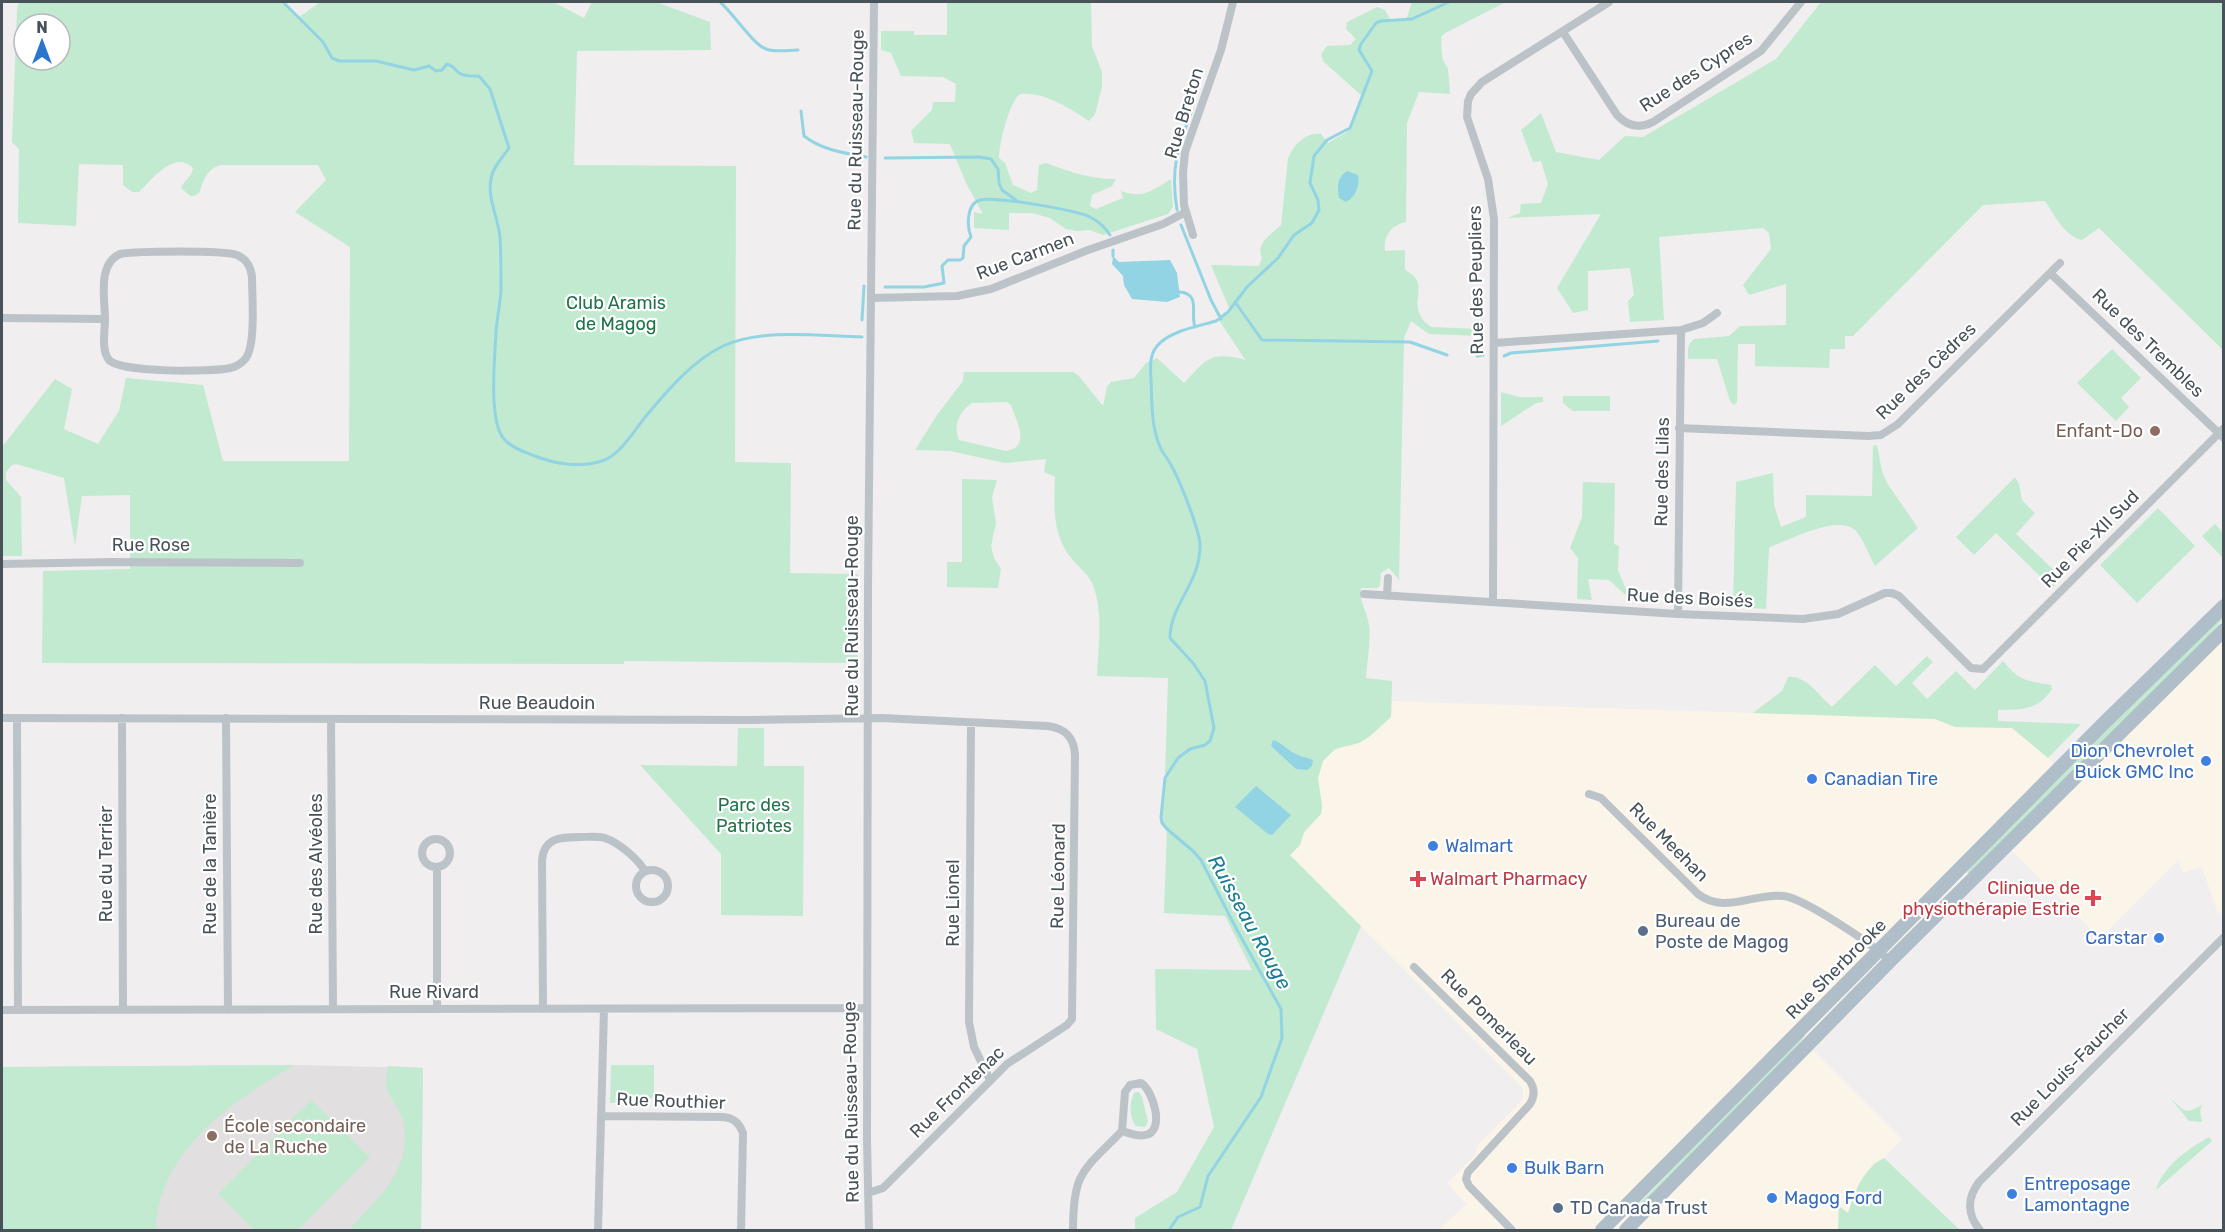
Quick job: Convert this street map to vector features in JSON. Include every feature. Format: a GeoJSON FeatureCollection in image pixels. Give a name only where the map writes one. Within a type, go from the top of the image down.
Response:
{"type":"FeatureCollection","features":[{"type":"Feature","properties":{"kind":"main road","name":"Rue Sherbrooke"},"geometry":{"type":"LineString","coordinates":[[1602,1230],[2223,606]]}},
{"type":"Feature","properties":{"kind":"main road","name":"Rue Sherbrooke"},"geometry":{"type":"LineString","coordinates":[[1626,1230],[1890,961],[2223,630]]}},
{"type":"Feature","properties":{"kind":"street","name":"Rue du Ruisseau-Rouge"},"geometry":{"type":"LineString","coordinates":[[869,1230],[868,718],[874,2]]}},
{"type":"Feature","properties":{"kind":"street","name":"Rue Breton"},"geometry":{"type":"LineString","coordinates":[[1193,235],[1184,213],[1185,152],[1221,50],[1233,2]]}},
{"type":"Feature","properties":{"kind":"street","name":"Rue des Peupliers"},"geometry":{"type":"LineString","coordinates":[[1492,603],[1494,209],[1488,179],[1467,117],[1468,101],[1482,82],[1609,2]]}},
{"type":"Feature","properties":{"kind":"street","name":"Rue des Cypres"},"geometry":{"type":"LineString","coordinates":[[1563,32],[1617,115],[1627,123],[1640,126],[1653,122],[1761,51],[1801,2]]}},
{"type":"Feature","properties":{"kind":"street","name":"Rue Carmen"},"geometry":{"type":"LineString","coordinates":[[871,298],[957,296],[991,289],[1088,250],[1170,221],[1184,213]]}},
{"type":"Feature","properties":{"kind":"street"},"geometry":{"type":"LineString","coordinates":[[120,254],[231,254],[246,261],[251,272],[251,347],[246,358],[236,366],[213,370],[140,370],[118,365],[110,361],[105,353],[105,320],[105,271],[109,262],[120,254]]}},
{"type":"Feature","properties":{"kind":"street","name":"Rue des Cèdres"},"geometry":{"type":"LineString","coordinates":[[1679,428],[1868,436],[1887,432],[1898,424],[2060,263]]}},
{"type":"Feature","properties":{"kind":"street","name":"Rue des Trembles"},"geometry":{"type":"LineString","coordinates":[[2050,273],[2222,433]]}},
{"type":"Feature","properties":{"kind":"street"},"geometry":{"type":"LineString","coordinates":[[1494,343],[1681,330],[1703,323],[1717,313]]}},
{"type":"Feature","properties":{"kind":"street"},"geometry":{"type":"LineString","coordinates":[[2,318],[105,320]]}},
{"type":"Feature","properties":{"kind":"street","name":"Rue des Lilas"},"geometry":{"type":"LineString","coordinates":[[1678,614],[1681,330]]}},
{"type":"Feature","properties":{"kind":"street","name":"Rue Pie-XII Sud"},"geometry":{"type":"LineString","coordinates":[[1979,670],[1988,666],[2222,433]]}},
{"type":"Feature","properties":{"kind":"street","name":"Rue Rose"},"geometry":{"type":"LineString","coordinates":[[2,564],[300,563]]}},
{"type":"Feature","properties":{"kind":"street"},"geometry":{"type":"LineString","coordinates":[[1387,596],[1388,578]]}},
{"type":"Feature","properties":{"kind":"street","name":"Rue des Boisés"},"geometry":{"type":"LineString","coordinates":[[1364,594],[1678,614],[1815,619],[1839,614],[1885,593],[1892,593],[1899,596],[1971,668],[1979,670]]}},
{"type":"Feature","properties":{"kind":"street","name":"Rue Beaudoin"},"geometry":{"type":"LineString","coordinates":[[2,718],[763,720],[868,718],[1054,727],[1069,735]]}},
{"type":"Feature","properties":{"kind":"street"},"geometry":{"type":"LineString","coordinates":[[17,718],[18,1010]]}},
{"type":"Feature","properties":{"kind":"street","name":"Rue du Terrier"},"geometry":{"type":"LineString","coordinates":[[122,718],[123,1010]]}},
{"type":"Feature","properties":{"kind":"street","name":"Rue de la Tanière"},"geometry":{"type":"LineString","coordinates":[[226,718],[228,1010]]}},
{"type":"Feature","properties":{"kind":"street","name":"Rue des Alvéoles"},"geometry":{"type":"LineString","coordinates":[[331,719],[333,1009]]}},
{"type":"Feature","properties":{"kind":"street","name":"Rue Lionel"},"geometry":{"type":"LineString","coordinates":[[971,723],[969,1022],[974,1047],[990,1080]]}},
{"type":"Feature","properties":{"kind":"street","name":"Rue Léonard"},"geometry":{"type":"LineString","coordinates":[[1069,735],[1074,743],[1075,755],[1072,1019]]}},
{"type":"Feature","properties":{"kind":"street","name":"Rue Meehan"},"geometry":{"type":"LineString","coordinates":[[1589,794],[1601,798],[1698,894],[1707,900],[1723,904],[1776,895],[1788,897],[1825,916],[1879,951],[1890,961]]}},
{"type":"Feature","properties":{"kind":"street"},"geometry":{"type":"LineString","coordinates":[[543,1009],[542,860],[547,845],[554,839],[562,837],[603,837],[634,858],[645,871]]}},
{"type":"Feature","properties":{"kind":"street"},"geometry":{"type":"LineString","coordinates":[[437,867],[437,1009]]}},
{"type":"Feature","properties":{"kind":"street","name":"Rue Louis-Faucher"},"geometry":{"type":"LineString","coordinates":[[1980,1230],[1972,1218],[1970,1205],[1971,1194],[1979,1182],[2223,937]]}},
{"type":"Feature","properties":{"kind":"street","name":"Rue Pomerleau"},"geometry":{"type":"LineString","coordinates":[[1414,967],[1530,1081],[1533,1087],[1534,1094],[1531,1102],[1466,1176],[1469,1186],[1512,1230]]}},
{"type":"Feature","properties":{"kind":"street","name":"Rue Rivard"},"geometry":{"type":"LineString","coordinates":[[2,1010],[867,1008]]}},
{"type":"Feature","properties":{"kind":"street"},"geometry":{"type":"LineString","coordinates":[[598,1230],[604,1009]]}},
{"type":"Feature","properties":{"kind":"street","name":"Rue Frontenac"},"geometry":{"type":"LineString","coordinates":[[868,1193],[887,1185],[990,1080],[1016,1057],[1067,1025],[1072,1019]]}},
{"type":"Feature","properties":{"kind":"street"},"geometry":{"type":"LineString","coordinates":[[1073,1230],[1074,1195],[1078,1179],[1089,1163],[1122,1131],[1125,1092],[1130,1085],[1141,1083],[1148,1088],[1151,1096],[1156,1113],[1155,1127],[1153,1132],[1144,1136],[1122,1131]]}},
{"type":"Feature","properties":{"kind":"street","name":"Rue Routhier"},"geometry":{"type":"LineString","coordinates":[[602,1116],[734,1119],[743,1133],[741,1230]]}},
{"type":"Feature","properties":{"kind":"shaded area"},"geometry":{"type":"Polygon","coordinates":[[[2223,640],[2223,911],[2218,914],[2202,867],[2183,873],[2178,860],[2104,934],[2106,937],[2102,940],[2011,850],[1813,1050],[1902,1139],[1884,1158],[1872,1164],[1857,1187],[1848,1213],[1839,1207],[1838,1230],[1439,1230],[1466,1204],[1447,1183],[1474,1156],[1479,1144],[1523,1099],[1523,1088],[1289,855],[1300,845],[1304,833],[1321,814],[1318,778],[1323,761],[1330,753],[1341,747],[1353,745],[1391,717],[1392,701],[1935,719],[1955,727],[2012,728],[2078,783],[2223,640]]]}},
{"type":"Feature","properties":{"kind":"shaded area","name":"École secondaire de La Ruche"},"geometry":{"type":"Polygon","coordinates":[[[295,1065],[423,1068],[421,1230],[2,1230],[2,1067],[295,1065]]]}},
{"type":"Feature","properties":{"kind":"green space","name":"Club Aramis de Magog"},"geometry":{"type":"Polygon","coordinates":[[[19,2],[285,2],[298,18],[320,2],[553,2],[584,18],[592,2],[656,2],[710,22],[711,50],[577,51],[574,165],[736,166],[735,462],[791,463],[790,573],[858,574],[857,663],[624,661],[624,664],[42,663],[43,571],[130,569],[130,495],[82,496],[75,546],[64,478],[16,464],[12,465],[6,472],[6,480],[21,497],[22,556],[2,556],[2,447],[55,379],[72,389],[64,429],[98,444],[119,411],[126,378],[203,385],[223,461],[349,461],[350,247],[295,212],[326,180],[318,165],[220,165],[209,173],[199,193],[193,196],[181,188],[193,168],[186,163],[171,164],[139,192],[132,192],[123,185],[123,165],[79,164],[76,226],[18,223],[19,149],[12,142],[15,72],[72,72],[72,12],[17,12],[19,2]]]}},
{"type":"Feature","properties":{"kind":"green space"},"geometry":{"type":"Polygon","coordinates":[[[917,2],[1091,2],[1092,46],[1102,72],[1102,87],[1095,114],[1089,121],[1047,98],[1020,94],[1009,114],[999,158],[1005,163],[1013,185],[1031,193],[1037,190],[1039,165],[1046,163],[1097,178],[1116,179],[1112,186],[1092,195],[1090,206],[1096,209],[1123,198],[1121,191],[1141,194],[1171,179],[1173,207],[1168,214],[1103,235],[1090,230],[1066,229],[1050,218],[1032,213],[1009,213],[1009,230],[974,228],[974,212],[983,214],[966,183],[950,144],[914,143],[911,131],[932,110],[933,102],[955,102],[956,84],[943,77],[901,76],[891,53],[881,50],[881,31],[914,31],[914,35],[947,35],[947,3],[917,2]]]}},
{"type":"Feature","properties":{"kind":"green space"},"geometry":{"type":"Polygon","coordinates":[[[1412,2],[1506,2],[1441,37],[1443,58],[1448,68],[1450,94],[1419,92],[1407,123],[1406,222],[1392,229],[1385,241],[1385,251],[1405,250],[1405,270],[1418,282],[1418,311],[1422,319],[1431,327],[1479,329],[1479,336],[1429,334],[1411,321],[1404,338],[1399,580],[1389,568],[1381,573],[1378,588],[1361,588],[1369,631],[1366,678],[1392,681],[1391,717],[1369,737],[1359,743],[1335,749],[1323,761],[1318,778],[1321,814],[1304,832],[1300,845],[1290,855],[1361,926],[1231,1230],[1135,1230],[1135,1218],[1177,1192],[1214,1127],[1197,1049],[1156,1029],[1155,969],[1252,970],[1225,916],[1164,913],[1167,829],[1161,817],[1165,778],[1168,678],[1097,676],[1099,629],[1096,594],[1090,579],[1068,554],[1059,536],[1055,517],[1055,477],[1044,472],[1046,459],[1005,463],[950,451],[915,450],[937,415],[963,381],[964,372],[1073,372],[1103,406],[1107,387],[1111,382],[1134,378],[1146,363],[1157,358],[1184,383],[1210,359],[1223,356],[1246,361],[1219,320],[1230,310],[1211,265],[1259,266],[1263,243],[1281,225],[1288,159],[1293,149],[1301,140],[1310,135],[1321,134],[1328,143],[1347,132],[1362,96],[1323,61],[1321,54],[1327,46],[1350,45],[1356,39],[1346,29],[1347,22],[1377,7],[1385,10],[1391,21],[1406,20],[1412,2]],[[1007,402],[972,403],[958,419],[959,440],[1006,451],[1014,449],[1020,439],[1020,432],[1011,405],[1007,402]]]}},
{"type":"Feature","properties":{"kind":"green space"},"geometry":{"type":"Polygon","coordinates":[[[1821,2],[2223,2],[2223,350],[2099,228],[2082,240],[2076,238],[2060,224],[2045,201],[1983,205],[1853,336],[1845,336],[1845,349],[1830,349],[1829,368],[1755,366],[1755,344],[1738,344],[1737,402],[1734,405],[1730,401],[1717,359],[1688,359],[1688,348],[1694,339],[1729,336],[1740,326],[1786,325],[1786,284],[1749,295],[1743,285],[1771,249],[1769,233],[1763,228],[1659,237],[1664,320],[1630,322],[1628,301],[1634,295],[1630,268],[1588,271],[1588,310],[1573,313],[1557,288],[1601,214],[1507,218],[1520,213],[1521,204],[1541,203],[1548,184],[1541,161],[1533,162],[1521,130],[1541,113],[1556,152],[1599,160],[1625,136],[1643,137],[1776,59],[1821,2]]]}},
{"type":"Feature","properties":{"kind":"green space"},"geometry":{"type":"Polygon","coordinates":[[[2112,349],[2141,378],[2121,398],[2129,407],[2116,421],[2077,383],[2112,349]]]}},
{"type":"Feature","properties":{"kind":"green space"},"geometry":{"type":"Polygon","coordinates":[[[1501,392],[1519,397],[1543,397],[1543,402],[1536,403],[1501,426],[1501,392]]]}},
{"type":"Feature","properties":{"kind":"green space"},"geometry":{"type":"Polygon","coordinates":[[[1563,396],[1610,396],[1610,411],[1573,411],[1563,403],[1563,396]]]}},
{"type":"Feature","properties":{"kind":"green space"},"geometry":{"type":"Polygon","coordinates":[[[1877,445],[1887,483],[1918,528],[1875,566],[1857,532],[1846,526],[1836,525],[1813,530],[1772,546],[1769,548],[1766,609],[1733,607],[1736,482],[1773,473],[1774,505],[1781,527],[1806,517],[1806,495],[1872,496],[1873,446],[1877,445]]]}},
{"type":"Feature","properties":{"kind":"green space"},"geometry":{"type":"Polygon","coordinates":[[[2015,477],[2022,500],[2035,513],[2016,534],[2062,578],[2052,588],[1996,533],[1974,555],[1956,537],[2015,477]]]}},
{"type":"Feature","properties":{"kind":"green space"},"geometry":{"type":"Polygon","coordinates":[[[962,479],[997,480],[992,497],[996,523],[991,546],[994,558],[1001,569],[998,588],[947,587],[947,562],[962,562],[962,479]]]}},
{"type":"Feature","properties":{"kind":"green space"},"geometry":{"type":"Polygon","coordinates":[[[1583,482],[1615,483],[1614,544],[1619,546],[1618,570],[1630,599],[1609,580],[1588,579],[1592,600],[1577,599],[1578,558],[1570,548],[1582,517],[1583,482]]]}},
{"type":"Feature","properties":{"kind":"green space"},"geometry":{"type":"Polygon","coordinates":[[[2158,508],[2195,546],[2137,603],[2100,565],[2158,508]]]}},
{"type":"Feature","properties":{"kind":"green space"},"geometry":{"type":"Polygon","coordinates":[[[2215,524],[2223,533],[2223,558],[2202,536],[2215,524]]]}},
{"type":"Feature","properties":{"kind":"green space"},"geometry":{"type":"Polygon","coordinates":[[[2223,613],[2223,619],[2208,637],[1969,875],[1967,872],[1987,848],[2223,613]]]}},
{"type":"Feature","properties":{"kind":"green space"},"geometry":{"type":"Polygon","coordinates":[[[1927,656],[1933,662],[1912,683],[1927,699],[1956,671],[1975,690],[2003,661],[2019,677],[2051,685],[2052,689],[2035,705],[2022,709],[1998,710],[1998,721],[2081,724],[2048,758],[2012,728],[1955,727],[1935,719],[1753,713],[1782,691],[1788,677],[1801,679],[1832,707],[1875,665],[1896,686],[1927,656]]]}},
{"type":"Feature","properties":{"kind":"green space","name":"Parc des Patriotes"},"geometry":{"type":"Polygon","coordinates":[[[738,728],[764,728],[764,766],[804,766],[803,916],[721,915],[721,854],[640,765],[737,766],[738,728]]]}},
{"type":"Feature","properties":{"kind":"green space"},"geometry":{"type":"Polygon","coordinates":[[[1803,1034],[1805,1036],[1786,1059],[1642,1206],[1639,1204],[1803,1034]]]}},
{"type":"Feature","properties":{"kind":"green space"},"geometry":{"type":"Polygon","coordinates":[[[295,1065],[247,1094],[224,1112],[185,1152],[170,1176],[160,1202],[156,1230],[2,1230],[2,1067],[295,1065]]]}},
{"type":"Feature","properties":{"kind":"green space"},"geometry":{"type":"Polygon","coordinates":[[[611,1065],[654,1065],[654,1096],[645,1103],[610,1103],[611,1065]]]}},
{"type":"Feature","properties":{"kind":"green space"},"geometry":{"type":"Polygon","coordinates":[[[388,1066],[423,1068],[421,1230],[349,1230],[392,1180],[404,1152],[405,1136],[402,1118],[386,1087],[388,1066]]]}},
{"type":"Feature","properties":{"kind":"green space"},"geometry":{"type":"Polygon","coordinates":[[[1135,1092],[1139,1092],[1142,1097],[1148,1121],[1145,1127],[1136,1126],[1132,1119],[1131,1104],[1135,1092]]]}},
{"type":"Feature","properties":{"kind":"green space"},"geometry":{"type":"Polygon","coordinates":[[[2171,1099],[2188,1111],[2202,1105],[2200,1111],[2202,1122],[2189,1121],[2171,1099]]]}},
{"type":"Feature","properties":{"kind":"green space"},"geometry":{"type":"Polygon","coordinates":[[[311,1100],[370,1157],[298,1230],[255,1230],[218,1194],[311,1100]]]}},
{"type":"Feature","properties":{"kind":"green space"},"geometry":{"type":"Polygon","coordinates":[[[2209,1137],[2212,1141],[2156,1190],[2159,1181],[2170,1166],[2209,1137]]]}},
{"type":"Feature","properties":{"kind":"green space"},"geometry":{"type":"Polygon","coordinates":[[[1884,1158],[1960,1230],[1838,1230],[1839,1206],[1848,1213],[1865,1174],[1884,1158]]]}},
{"type":"Feature","properties":{"kind":"water"},"geometry":{"type":"Polygon","coordinates":[[[1347,171],[1358,175],[1358,183],[1355,194],[1346,202],[1339,198],[1338,186],[1341,176],[1347,171]]]}},
{"type":"Feature","properties":{"kind":"water"},"geometry":{"type":"Polygon","coordinates":[[[1113,256],[1119,262],[1170,260],[1177,273],[1180,297],[1167,302],[1132,299],[1124,285],[1123,276],[1112,264],[1113,256]]]}},
{"type":"Feature","properties":{"kind":"water"},"geometry":{"type":"Polygon","coordinates":[[[1273,740],[1296,754],[1313,760],[1312,766],[1307,770],[1296,769],[1271,746],[1273,740]]]}},
{"type":"Feature","properties":{"kind":"water"},"geometry":{"type":"Polygon","coordinates":[[[1256,786],[1291,815],[1272,835],[1235,807],[1256,786]]]}},
{"type":"Feature","properties":{"kind":"waterway"},"geometry":{"type":"LineString","coordinates":[[283,2],[323,42],[332,58],[339,61],[376,61],[414,70],[429,66],[436,71],[442,70],[447,64],[461,74],[479,76],[490,89],[509,148],[493,171],[490,186],[500,237],[501,257],[494,404],[499,430],[504,439],[514,447],[559,463],[576,465],[602,461],[621,448],[654,406],[681,377],[701,360],[723,346],[738,340],[773,335],[862,337]]}},
{"type":"Feature","properties":{"kind":"waterway","name":"Ruisseau Rouge"},"geometry":{"type":"LineString","coordinates":[[1169,1230],[1178,1217],[1200,1207],[1208,1176],[1261,1097],[1282,1038],[1281,1009],[1201,860],[1162,823],[1165,778],[1178,758],[1190,749],[1205,745],[1210,741],[1214,728],[1205,681],[1193,663],[1170,638],[1175,614],[1196,570],[1200,544],[1184,494],[1157,439],[1152,414],[1151,359],[1157,346],[1173,334],[1216,321],[1228,312],[1247,287],[1278,258],[1294,235],[1312,223],[1319,210],[1318,200],[1310,183],[1314,156],[1327,140],[1350,128],[1372,71],[1359,50],[1376,23],[1412,19],[1449,2]]}},
{"type":"Feature","properties":{"kind":"waterway"},"geometry":{"type":"LineString","coordinates":[[721,3],[763,48],[776,51],[798,50]]}},
{"type":"Feature","properties":{"kind":"waterway"},"geometry":{"type":"LineString","coordinates":[[1177,210],[1175,170],[1192,110]]}},
{"type":"Feature","properties":{"kind":"waterway"},"geometry":{"type":"LineString","coordinates":[[801,111],[804,136],[811,141],[826,148],[866,157]]}},
{"type":"Feature","properties":{"kind":"waterway"},"geometry":{"type":"LineString","coordinates":[[885,158],[979,157],[991,159],[998,169],[1002,190],[1016,200]]}},
{"type":"Feature","properties":{"kind":"waterway"},"geometry":{"type":"LineString","coordinates":[[885,287],[924,287],[944,283],[942,266],[948,260],[963,258],[964,246],[971,237],[968,222],[970,211],[975,202],[980,200],[1017,202],[1082,214],[1099,222],[1110,235]]}},
{"type":"Feature","properties":{"kind":"waterway"},"geometry":{"type":"LineString","coordinates":[[1181,225],[1221,319]]}},
{"type":"Feature","properties":{"kind":"waterway"},"geometry":{"type":"LineString","coordinates":[[1113,250],[1113,256]]}},
{"type":"Feature","properties":{"kind":"waterway"},"geometry":{"type":"LineString","coordinates":[[862,320],[864,286]]}},
{"type":"Feature","properties":{"kind":"waterway"},"geometry":{"type":"LineString","coordinates":[[1180,292],[1190,296],[1193,300],[1195,327]]}},
{"type":"Feature","properties":{"kind":"waterway"},"geometry":{"type":"LineString","coordinates":[[1235,302],[1262,340],[1410,342],[1447,355]]}},
{"type":"Feature","properties":{"kind":"waterway"},"geometry":{"type":"LineString","coordinates":[[1504,356],[1511,353],[1658,341]]}},
{"type":"Feature","properties":{"kind":"waterway"},"geometry":{"type":"LineString","coordinates":[[1477,356],[1483,355]]}},
{"type":"Feature","properties":{"kind":"place","name":"Enfant-Do"},"geometry":{"type":"Point","coordinates":[2155,431]}},
{"type":"Feature","properties":{"kind":"place","name":"Dion Chevrolet Buick GMC Inc"},"geometry":{"type":"Point","coordinates":[2206,761]}},
{"type":"Feature","properties":{"kind":"place","name":"Canadian Tire"},"geometry":{"type":"Point","coordinates":[1812,779]}},
{"type":"Feature","properties":{"kind":"place","name":"Walmart"},"geometry":{"type":"Point","coordinates":[1433,846]}},
{"type":"Feature","properties":{"kind":"place","name":"Walmart Pharmacy"},"geometry":{"type":"Point","coordinates":[1418,879]}},
{"type":"Feature","properties":{"kind":"place","name":"Clinique de physiothérapie Estrie"},"geometry":{"type":"Point","coordinates":[2093,898]}},
{"type":"Feature","properties":{"kind":"place","name":"Bureau de Poste de Magog"},"geometry":{"type":"Point","coordinates":[1643,931]}},
{"type":"Feature","properties":{"kind":"place","name":"Carstar"},"geometry":{"type":"Point","coordinates":[2159,938]}},
{"type":"Feature","properties":{"kind":"place","name":"École secondaire de La Ruche"},"geometry":{"type":"Point","coordinates":[212,1136]}},
{"type":"Feature","properties":{"kind":"place","name":"Bulk Barn"},"geometry":{"type":"Point","coordinates":[1512,1168]}},
{"type":"Feature","properties":{"kind":"place","name":"Entreposage Lamontagne"},"geometry":{"type":"Point","coordinates":[2012,1194]}},
{"type":"Feature","properties":{"kind":"place","name":"Magog Ford"},"geometry":{"type":"Point","coordinates":[1772,1198]}},
{"type":"Feature","properties":{"kind":"place","name":"TD Canada Trust"},"geometry":{"type":"Point","coordinates":[1558,1208]}}]}
